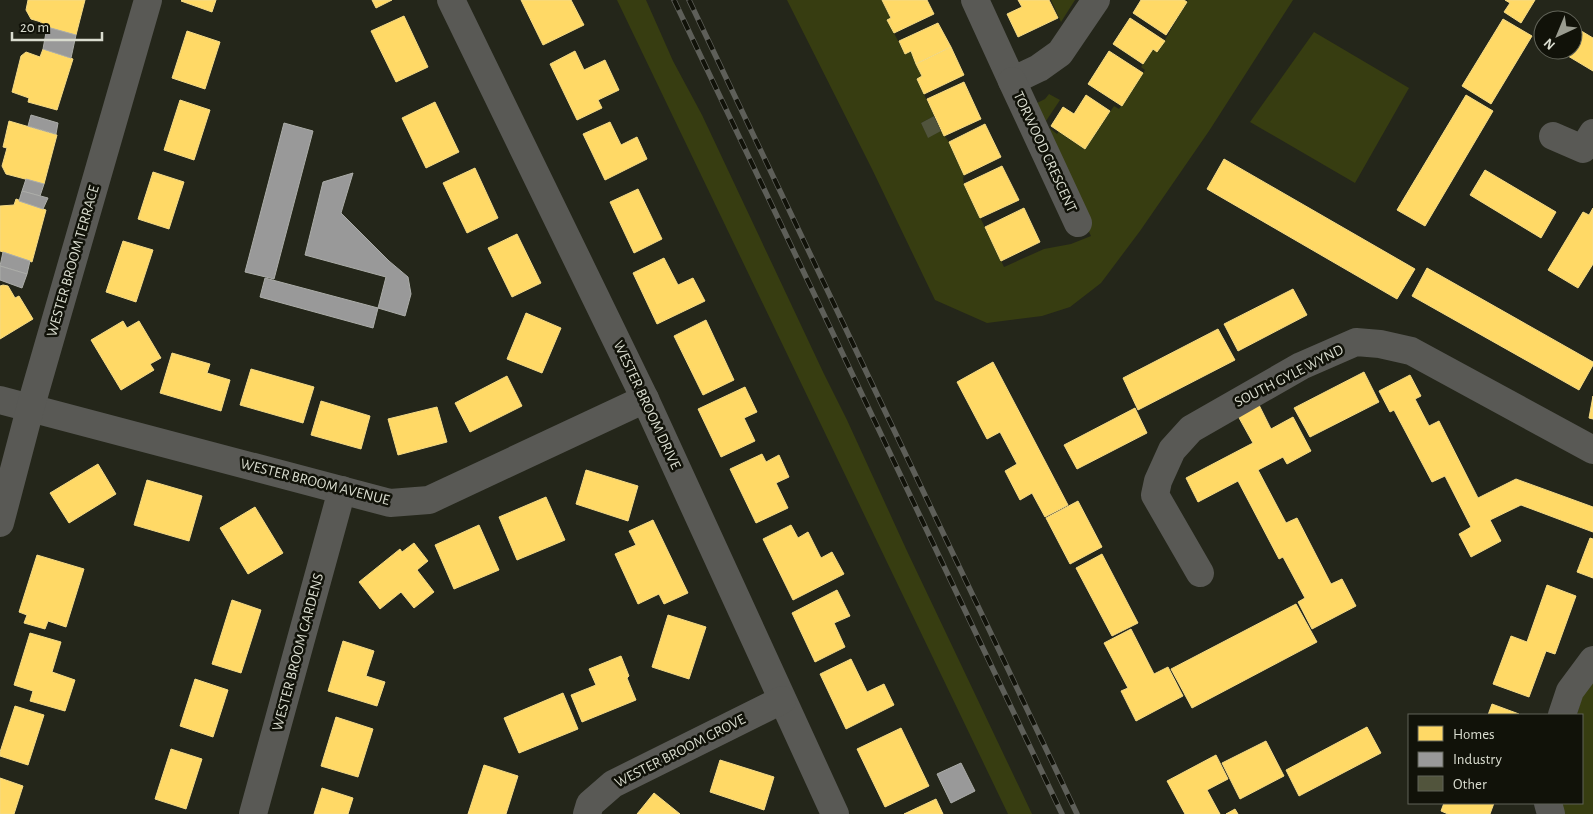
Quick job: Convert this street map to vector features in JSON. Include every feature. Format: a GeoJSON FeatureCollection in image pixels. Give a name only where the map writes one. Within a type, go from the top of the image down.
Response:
{"type":"FeatureCollection","features":[{"type":"Feature","properties":{"kind":"street","name":"WESTER BROOM TERRACE"},"geometry":{"type":"LineString","coordinates":[[0,523],[30,409],[148,0]]}},
{"type":"Feature","properties":{"kind":"street","name":"WESTER BROOM DRIVE"},"geometry":{"type":"LineString","coordinates":[[451,0],[645,399],[835,814]]}},
{"type":"Feature","properties":{"kind":"street","name":"TORWOOD CRESCENT"},"geometry":{"type":"LineString","coordinates":[[974,0],[1078,223]]}},
{"type":"Feature","properties":{"kind":"street","name":"TORWOOD CRESCENT"},"geometry":{"type":"LineString","coordinates":[[1012,81],[1039,68],[1060,53],[1096,0]]}},
{"type":"Feature","properties":{"kind":"street"},"geometry":{"type":"LineString","coordinates":[[1554,136],[1582,149],[1593,133]]}},
{"type":"Feature","properties":{"kind":"street","name":"SOUTH GYLE WYND"},"geometry":{"type":"LineString","coordinates":[[1200,573],[1154,495],[1172,450],[1191,429],[1301,366],[1356,342],[1380,344],[1411,351],[1593,450]]}},
{"type":"Feature","properties":{"kind":"street","name":"WESTER BROOM AVENUE"},"geometry":{"type":"LineString","coordinates":[[0,400],[390,503],[429,500],[645,399]]}},
{"type":"Feature","properties":{"kind":"street","name":"WESTER BROOM GARDENS"},"geometry":{"type":"LineString","coordinates":[[254,814],[342,490]]}},
{"type":"Feature","properties":{"kind":"street"},"geometry":{"type":"LineString","coordinates":[[1562,714],[1570,691],[1593,660]]}},
{"type":"Feature","properties":{"kind":"street","name":"WESTER BROOM GROVE"},"geometry":{"type":"LineString","coordinates":[[587,814],[590,804],[613,784],[782,700]]}},
{"type":"Feature","properties":{"kind":"green space"},"geometry":{"type":"Polygon","coordinates":[[[617,0],[646,0],[673,61],[702,115],[1032,814],[1008,814],[617,0]]]}},
{"type":"Feature","properties":{"kind":"green space"},"geometry":{"type":"Polygon","coordinates":[[[787,0],[882,0],[891,18],[887,20],[905,54],[911,51],[922,76],[917,79],[934,116],[921,123],[928,137],[941,131],[949,142],[964,175],[964,184],[1004,267],[1044,249],[1071,244],[1091,236],[1029,107],[1045,99],[1049,94],[1060,100],[1044,124],[1057,134],[1059,131],[1085,149],[1114,106],[1119,109],[1145,70],[1141,67],[1153,49],[1158,52],[1188,0],[1293,0],[1209,131],[1140,231],[1101,283],[1070,307],[1042,316],[987,323],[935,300],[787,0]]]}},
{"type":"Feature","properties":{"kind":"green space"},"geometry":{"type":"Polygon","coordinates":[[[1051,0],[1075,0],[1061,22],[1051,0]]]}},
{"type":"Feature","properties":{"kind":"green space"},"geometry":{"type":"Polygon","coordinates":[[[1314,32],[1409,88],[1355,183],[1250,122],[1314,32]]]}},
{"type":"Feature","properties":{"kind":"green space"},"geometry":{"type":"Polygon","coordinates":[[[1593,683],[1593,814],[1562,814],[1563,804],[1583,804],[1583,714],[1577,714],[1582,697],[1593,683]]]}},
{"type":"Feature","properties":{"kind":"building: Homes"},"geometry":{"type":"Polygon","coordinates":[[[28,0],[85,0],[76,35],[40,25],[41,22],[31,19],[26,10],[28,0]]]}},
{"type":"Feature","properties":{"kind":"building: Homes"},"geometry":{"type":"Polygon","coordinates":[[[182,0],[216,0],[212,12],[182,0]]]}},
{"type":"Feature","properties":{"kind":"building: Homes"},"geometry":{"type":"Polygon","coordinates":[[[372,0],[392,0],[376,8],[372,0]]]}},
{"type":"Feature","properties":{"kind":"building: Homes"},"geometry":{"type":"Polygon","coordinates":[[[521,0],[571,0],[584,25],[543,45],[521,0]]]}},
{"type":"Feature","properties":{"kind":"building: Homes"},"geometry":{"type":"Polygon","coordinates":[[[882,0],[927,0],[934,14],[894,33],[887,20],[891,18],[882,0]]]}},
{"type":"Feature","properties":{"kind":"building: Homes"},"geometry":{"type":"Polygon","coordinates":[[[1018,0],[1049,0],[1058,18],[1018,37],[1007,14],[1022,7],[1018,0]]]}},
{"type":"Feature","properties":{"kind":"building: Homes"},"geometry":{"type":"Polygon","coordinates":[[[1141,0],[1184,0],[1187,2],[1166,35],[1133,13],[1141,0]]]}},
{"type":"Feature","properties":{"kind":"building: Homes"},"geometry":{"type":"Polygon","coordinates":[[[1505,0],[1535,0],[1521,23],[1504,12],[1510,3],[1505,0]]]}},
{"type":"Feature","properties":{"kind":"building: Homes"},"geometry":{"type":"Polygon","coordinates":[[[404,16],[428,67],[396,82],[371,31],[404,16]]]}},
{"type":"Feature","properties":{"kind":"building: Homes"},"geometry":{"type":"Polygon","coordinates":[[[1130,18],[1165,41],[1157,52],[1153,49],[1143,64],[1113,44],[1130,18]]]}},
{"type":"Feature","properties":{"kind":"building: Homes"},"geometry":{"type":"Polygon","coordinates":[[[1503,19],[1532,36],[1491,104],[1462,86],[1503,19]]]}},
{"type":"Feature","properties":{"kind":"building: Homes"},"geometry":{"type":"Polygon","coordinates":[[[938,23],[951,47],[916,64],[911,51],[905,54],[899,41],[938,23]]]}},
{"type":"Feature","properties":{"kind":"building: Homes"},"geometry":{"type":"Polygon","coordinates":[[[187,31],[220,42],[205,89],[172,78],[187,31]]]}},
{"type":"Feature","properties":{"kind":"building: Homes"},"geometry":{"type":"Polygon","coordinates":[[[1583,32],[1593,38],[1593,71],[1575,60],[1583,60],[1583,32]]]}},
{"type":"Feature","properties":{"kind":"building: Homes"},"geometry":{"type":"Polygon","coordinates":[[[951,47],[964,75],[924,94],[917,79],[922,76],[916,64],[951,47]]]}},
{"type":"Feature","properties":{"kind":"building: Homes"},"geometry":{"type":"Polygon","coordinates":[[[43,49],[73,59],[57,110],[28,102],[29,98],[12,92],[21,56],[26,52],[40,57],[43,49]]]}},
{"type":"Feature","properties":{"kind":"building: Homes"},"geometry":{"type":"Polygon","coordinates":[[[575,51],[584,70],[605,60],[619,90],[598,100],[602,108],[577,120],[550,64],[575,51]]]}},
{"type":"Feature","properties":{"kind":"building: Homes"},"geometry":{"type":"Polygon","coordinates":[[[1109,51],[1143,73],[1122,106],[1088,84],[1109,51]]]}},
{"type":"Feature","properties":{"kind":"building: Homes"},"geometry":{"type":"Polygon","coordinates":[[[964,82],[981,119],[944,136],[927,99],[964,82]]]}},
{"type":"Feature","properties":{"kind":"building: Homes"},"geometry":{"type":"Polygon","coordinates":[[[1086,95],[1110,111],[1085,149],[1051,126],[1063,107],[1074,114],[1086,95]]]}},
{"type":"Feature","properties":{"kind":"building: Homes"},"geometry":{"type":"Polygon","coordinates":[[[1466,95],[1493,111],[1425,226],[1397,210],[1466,95]]]}},
{"type":"Feature","properties":{"kind":"building: Homes"},"geometry":{"type":"Polygon","coordinates":[[[180,100],[210,110],[194,160],[164,150],[180,100]]]}},
{"type":"Feature","properties":{"kind":"building: Homes"},"geometry":{"type":"Polygon","coordinates":[[[435,102],[459,152],[426,168],[402,118],[435,102]]]}},
{"type":"Feature","properties":{"kind":"building: Homes"},"geometry":{"type":"Polygon","coordinates":[[[9,121],[57,135],[44,184],[6,174],[2,166],[7,148],[3,147],[9,121]]]}},
{"type":"Feature","properties":{"kind":"building: Homes"},"geometry":{"type":"Polygon","coordinates":[[[610,122],[621,145],[637,137],[647,159],[605,180],[583,134],[610,122]]]}},
{"type":"Feature","properties":{"kind":"building: Homes"},"geometry":{"type":"Polygon","coordinates":[[[985,124],[1001,157],[964,175],[949,142],[985,124]]]}},
{"type":"Feature","properties":{"kind":"building: Homes"},"geometry":{"type":"Polygon","coordinates":[[[1224,159],[1415,269],[1397,299],[1207,189],[1224,159]]]}},
{"type":"Feature","properties":{"kind":"building: Homes"},"geometry":{"type":"Polygon","coordinates":[[[1002,166],[1019,200],[980,218],[964,184],[1002,166]]]}},
{"type":"Feature","properties":{"kind":"building: Homes"},"geometry":{"type":"Polygon","coordinates":[[[475,168],[498,218],[467,233],[443,183],[475,168]]]}},
{"type":"Feature","properties":{"kind":"building: Homes"},"geometry":{"type":"Polygon","coordinates":[[[1485,170],[1556,212],[1541,238],[1470,195],[1485,170]]]}},
{"type":"Feature","properties":{"kind":"building: Homes"},"geometry":{"type":"Polygon","coordinates":[[[153,172],[184,182],[169,229],[138,219],[153,172]]]}},
{"type":"Feature","properties":{"kind":"building: Homes"},"geometry":{"type":"Polygon","coordinates":[[[638,189],[662,239],[634,253],[610,202],[638,189]]]}},
{"type":"Feature","properties":{"kind":"building: Homes"},"geometry":{"type":"Polygon","coordinates":[[[16,199],[46,210],[32,262],[0,251],[0,206],[14,205],[16,199]]]}},
{"type":"Feature","properties":{"kind":"building: Homes"},"geometry":{"type":"Polygon","coordinates":[[[1024,208],[1040,242],[1001,261],[985,227],[1024,208]]]}},
{"type":"Feature","properties":{"kind":"building: Homes"},"geometry":{"type":"Polygon","coordinates":[[[1593,208],[1593,264],[1578,288],[1548,270],[1583,212],[1589,215],[1593,208]]]}},
{"type":"Feature","properties":{"kind":"building: Homes"},"geometry":{"type":"Polygon","coordinates":[[[517,234],[541,283],[512,297],[488,248],[517,234]]]}},
{"type":"Feature","properties":{"kind":"building: Homes"},"geometry":{"type":"Polygon","coordinates":[[[123,241],[153,250],[136,302],[106,292],[123,241]]]}},
{"type":"Feature","properties":{"kind":"building: Homes"},"geometry":{"type":"Polygon","coordinates":[[[664,258],[678,285],[693,278],[705,301],[657,324],[633,273],[664,258]]]}},
{"type":"Feature","properties":{"kind":"building: Homes"},"geometry":{"type":"Polygon","coordinates":[[[1427,268],[1593,362],[1579,390],[1412,296],[1427,268]]]}},
{"type":"Feature","properties":{"kind":"building: Homes"},"geometry":{"type":"Polygon","coordinates":[[[0,286],[8,286],[15,298],[19,296],[33,319],[0,339],[0,286]]]}},
{"type":"Feature","properties":{"kind":"building: Homes"},"geometry":{"type":"Polygon","coordinates":[[[1293,289],[1307,315],[1238,351],[1224,324],[1293,289]]]}},
{"type":"Feature","properties":{"kind":"building: Homes"},"geometry":{"type":"Polygon","coordinates":[[[526,313],[561,328],[542,373],[507,359],[526,313]]]}},
{"type":"Feature","properties":{"kind":"building: Homes"},"geometry":{"type":"Polygon","coordinates":[[[706,320],[734,380],[703,395],[674,336],[706,320]]]}},
{"type":"Feature","properties":{"kind":"building: Homes"},"geometry":{"type":"Polygon","coordinates":[[[123,321],[127,328],[139,321],[161,358],[150,364],[154,370],[121,390],[91,340],[123,321]]]}},
{"type":"Feature","properties":{"kind":"building: Homes"},"geometry":{"type":"Polygon","coordinates":[[[1218,329],[1235,360],[1138,410],[1123,378],[1218,329]]]}},
{"type":"Feature","properties":{"kind":"building: Homes"},"geometry":{"type":"Polygon","coordinates":[[[172,353],[210,364],[207,373],[230,380],[221,411],[160,393],[172,353]]]}},
{"type":"Feature","properties":{"kind":"building: Homes"},"geometry":{"type":"Polygon","coordinates":[[[993,362],[1068,505],[1045,517],[1032,493],[1020,500],[1005,471],[1017,464],[1000,432],[987,439],[957,382],[993,362]]]}},
{"type":"Feature","properties":{"kind":"building: Homes"},"geometry":{"type":"Polygon","coordinates":[[[251,369],[314,387],[303,423],[240,405],[251,369]]]}},
{"type":"Feature","properties":{"kind":"building: Homes"},"geometry":{"type":"Polygon","coordinates":[[[1364,372],[1379,402],[1310,437],[1294,408],[1364,372]]]}},
{"type":"Feature","properties":{"kind":"building: Homes"},"geometry":{"type":"Polygon","coordinates":[[[1410,375],[1421,396],[1415,399],[1429,426],[1439,421],[1478,498],[1516,479],[1593,507],[1593,532],[1521,505],[1490,520],[1501,541],[1471,557],[1459,534],[1471,527],[1445,476],[1432,482],[1394,410],[1390,412],[1379,391],[1410,375]]]}},
{"type":"Feature","properties":{"kind":"building: Homes"},"geometry":{"type":"Polygon","coordinates":[[[507,376],[522,406],[470,432],[455,403],[507,376]]]}},
{"type":"Feature","properties":{"kind":"building: Homes"},"geometry":{"type":"Polygon","coordinates":[[[745,387],[757,412],[744,418],[755,441],[721,457],[698,409],[745,387]]]}},
{"type":"Feature","properties":{"kind":"building: Homes"},"geometry":{"type":"Polygon","coordinates":[[[1593,396],[1593,419],[1589,418],[1593,396]]]}},
{"type":"Feature","properties":{"kind":"building: Homes"},"geometry":{"type":"Polygon","coordinates":[[[321,401],[370,416],[361,449],[311,435],[321,401]]]}},
{"type":"Feature","properties":{"kind":"building: Homes"},"geometry":{"type":"Polygon","coordinates":[[[1259,405],[1271,429],[1293,417],[1311,451],[1287,464],[1283,457],[1258,470],[1286,523],[1297,518],[1331,584],[1342,579],[1356,606],[1312,629],[1298,602],[1305,598],[1283,557],[1279,559],[1238,481],[1198,502],[1186,478],[1253,443],[1238,416],[1259,405]]]}},
{"type":"Feature","properties":{"kind":"building: Homes"},"geometry":{"type":"Polygon","coordinates":[[[437,407],[447,442],[398,455],[388,419],[437,407]]]}},
{"type":"Feature","properties":{"kind":"building: Homes"},"geometry":{"type":"Polygon","coordinates":[[[1135,408],[1147,433],[1077,469],[1064,445],[1135,408]]]}},
{"type":"Feature","properties":{"kind":"building: Homes"},"geometry":{"type":"Polygon","coordinates":[[[762,454],[766,462],[779,455],[789,477],[776,483],[788,508],[756,523],[730,469],[762,454]]]}},
{"type":"Feature","properties":{"kind":"building: Homes"},"geometry":{"type":"Polygon","coordinates":[[[98,464],[116,494],[69,523],[50,493],[98,464]]]}},
{"type":"Feature","properties":{"kind":"building: Homes"},"geometry":{"type":"Polygon","coordinates":[[[586,470],[638,486],[628,521],[576,504],[586,470]]]}},
{"type":"Feature","properties":{"kind":"building: Homes"},"geometry":{"type":"Polygon","coordinates":[[[147,480],[202,496],[189,541],[134,525],[147,480]]]}},
{"type":"Feature","properties":{"kind":"building: Homes"},"geometry":{"type":"Polygon","coordinates":[[[546,497],[565,540],[517,560],[499,517],[546,497]]]}},
{"type":"Feature","properties":{"kind":"building: Homes"},"geometry":{"type":"Polygon","coordinates":[[[1078,501],[1102,547],[1070,564],[1046,518],[1078,501]]]}},
{"type":"Feature","properties":{"kind":"building: Homes"},"geometry":{"type":"Polygon","coordinates":[[[255,507],[283,553],[248,574],[220,528],[255,507]]]}},
{"type":"Feature","properties":{"kind":"building: Homes"},"geometry":{"type":"Polygon","coordinates":[[[653,520],[688,593],[664,604],[659,594],[638,604],[615,554],[636,545],[629,531],[653,520]]]}},
{"type":"Feature","properties":{"kind":"building: Homes"},"geometry":{"type":"Polygon","coordinates":[[[479,525],[499,570],[454,589],[435,545],[479,525]]]}},
{"type":"Feature","properties":{"kind":"building: Homes"},"geometry":{"type":"Polygon","coordinates":[[[791,525],[798,538],[808,532],[821,558],[832,552],[844,574],[793,600],[763,539],[791,525]]]}},
{"type":"Feature","properties":{"kind":"building: Homes"},"geometry":{"type":"Polygon","coordinates":[[[1590,538],[1593,539],[1593,578],[1577,572],[1590,538]]]}},
{"type":"Feature","properties":{"kind":"building: Homes"},"geometry":{"type":"Polygon","coordinates":[[[414,543],[428,561],[417,570],[434,592],[414,608],[401,592],[380,609],[359,582],[400,549],[402,552],[414,543]]]}},
{"type":"Feature","properties":{"kind":"building: Homes"},"geometry":{"type":"Polygon","coordinates":[[[1102,554],[1138,623],[1112,636],[1076,568],[1102,554]]]}},
{"type":"Feature","properties":{"kind":"building: Homes"},"geometry":{"type":"Polygon","coordinates":[[[37,555],[84,569],[66,627],[48,621],[45,629],[24,623],[27,615],[19,612],[37,555]]]}},
{"type":"Feature","properties":{"kind":"building: Homes"},"geometry":{"type":"Polygon","coordinates":[[[1547,585],[1576,596],[1555,654],[1546,651],[1529,697],[1493,684],[1511,636],[1527,642],[1547,585]]]}},
{"type":"Feature","properties":{"kind":"building: Homes"},"geometry":{"type":"Polygon","coordinates":[[[837,590],[850,616],[834,623],[845,647],[815,662],[792,613],[837,590]]]}},
{"type":"Feature","properties":{"kind":"building: Homes"},"geometry":{"type":"Polygon","coordinates":[[[232,600],[261,610],[241,673],[212,664],[232,600]]]}},
{"type":"Feature","properties":{"kind":"building: Homes"},"geometry":{"type":"Polygon","coordinates":[[[1296,604],[1317,642],[1192,708],[1171,669],[1296,604]]]}},
{"type":"Feature","properties":{"kind":"building: Homes"},"geometry":{"type":"Polygon","coordinates":[[[668,615],[706,627],[689,679],[652,667],[668,615]]]}},
{"type":"Feature","properties":{"kind":"building: Homes"},"geometry":{"type":"Polygon","coordinates":[[[1131,629],[1154,674],[1168,667],[1183,696],[1136,721],[1121,691],[1128,688],[1104,643],[1131,629]]]}},
{"type":"Feature","properties":{"kind":"building: Homes"},"geometry":{"type":"Polygon","coordinates":[[[30,633],[61,642],[52,672],[75,680],[65,711],[30,701],[33,691],[14,685],[30,633]]]}},
{"type":"Feature","properties":{"kind":"building: Homes"},"geometry":{"type":"Polygon","coordinates":[[[343,641],[374,651],[366,676],[385,682],[377,706],[328,691],[343,641]]]}},
{"type":"Feature","properties":{"kind":"building: Homes"},"geometry":{"type":"Polygon","coordinates":[[[621,656],[636,700],[582,722],[571,695],[596,685],[589,669],[621,656]]]}},
{"type":"Feature","properties":{"kind":"building: Homes"},"geometry":{"type":"Polygon","coordinates":[[[851,659],[867,692],[884,684],[894,705],[846,729],[820,674],[851,659]]]}},
{"type":"Feature","properties":{"kind":"building: Homes"},"geometry":{"type":"Polygon","coordinates":[[[195,679],[228,690],[213,737],[180,726],[195,679]]]}},
{"type":"Feature","properties":{"kind":"building: Homes"},"geometry":{"type":"Polygon","coordinates":[[[563,693],[578,729],[519,753],[504,718],[563,693]]]}},
{"type":"Feature","properties":{"kind":"building: Homes"},"geometry":{"type":"Polygon","coordinates":[[[1492,704],[1519,714],[1488,714],[1492,704]]]}},
{"type":"Feature","properties":{"kind":"building: Homes"},"geometry":{"type":"Polygon","coordinates":[[[15,706],[44,715],[28,765],[0,756],[15,706]]]}},
{"type":"Feature","properties":{"kind":"building: Homes"},"geometry":{"type":"Polygon","coordinates":[[[336,717],[373,729],[358,777],[321,766],[336,717]]]}},
{"type":"Feature","properties":{"kind":"building: Homes"},"geometry":{"type":"Polygon","coordinates":[[[1367,727],[1381,753],[1299,796],[1286,770],[1367,727]]]}},
{"type":"Feature","properties":{"kind":"building: Homes"},"geometry":{"type":"Polygon","coordinates":[[[901,728],[929,786],[885,807],[857,749],[901,728]]]}},
{"type":"Feature","properties":{"kind":"building: Homes"},"geometry":{"type":"Polygon","coordinates":[[[1266,741],[1284,776],[1240,799],[1222,763],[1266,741]]]}},
{"type":"Feature","properties":{"kind":"building: Homes"},"geometry":{"type":"Polygon","coordinates":[[[171,749],[202,759],[186,809],[155,799],[171,749]]]}},
{"type":"Feature","properties":{"kind":"building: Homes"},"geometry":{"type":"Polygon","coordinates":[[[1216,755],[1228,779],[1207,790],[1220,814],[1185,814],[1167,781],[1216,755]]]}},
{"type":"Feature","properties":{"kind":"building: Homes"},"geometry":{"type":"Polygon","coordinates":[[[720,760],[774,777],[764,810],[710,792],[720,760]]]}},
{"type":"Feature","properties":{"kind":"building: Homes"},"geometry":{"type":"Polygon","coordinates":[[[484,765],[518,776],[506,814],[468,814],[484,765]]]}},
{"type":"Feature","properties":{"kind":"building: Homes"},"geometry":{"type":"Polygon","coordinates":[[[0,778],[23,786],[14,814],[0,814],[0,778]]]}},
{"type":"Feature","properties":{"kind":"building: Homes"},"geometry":{"type":"Polygon","coordinates":[[[322,788],[353,798],[348,814],[314,814],[322,788]]]}},
{"type":"Feature","properties":{"kind":"building: Homes"},"geometry":{"type":"Polygon","coordinates":[[[654,793],[680,814],[637,814],[654,793]]]}},
{"type":"Feature","properties":{"kind":"building: Homes"},"geometry":{"type":"Polygon","coordinates":[[[936,799],[943,814],[904,814],[936,799]]]}},
{"type":"Feature","properties":{"kind":"building: Homes"},"geometry":{"type":"Polygon","coordinates":[[[1444,804],[1494,804],[1490,814],[1448,814],[1441,811],[1444,804]]]}},
{"type":"Feature","properties":{"kind":"building: Homes"},"geometry":{"type":"Polygon","coordinates":[[[1235,809],[1238,814],[1226,814],[1235,809]]]}},
{"type":"Feature","properties":{"kind":"building: Industry"},"geometry":{"type":"Polygon","coordinates":[[[47,27],[76,35],[71,58],[43,49],[47,27]]]}},
{"type":"Feature","properties":{"kind":"building: Industry"},"geometry":{"type":"Polygon","coordinates":[[[31,115],[58,123],[56,134],[28,126],[31,115]]]}},
{"type":"Feature","properties":{"kind":"building: Industry"},"geometry":{"type":"Polygon","coordinates":[[[284,123],[313,131],[274,279],[245,272],[284,123]]]}},
{"type":"Feature","properties":{"kind":"building: Industry"},"geometry":{"type":"Polygon","coordinates":[[[353,173],[341,213],[389,261],[408,277],[411,294],[405,316],[378,308],[386,277],[305,255],[323,182],[353,173]]]}},
{"type":"Feature","properties":{"kind":"building: Industry"},"geometry":{"type":"Polygon","coordinates":[[[26,179],[44,184],[40,196],[22,191],[26,179]]]}},
{"type":"Feature","properties":{"kind":"building: Industry"},"geometry":{"type":"Polygon","coordinates":[[[22,191],[48,198],[43,209],[19,201],[22,191]]]}},
{"type":"Feature","properties":{"kind":"building: Industry"},"geometry":{"type":"Polygon","coordinates":[[[3,252],[30,261],[27,274],[0,266],[3,252]]]}},
{"type":"Feature","properties":{"kind":"building: Industry"},"geometry":{"type":"Polygon","coordinates":[[[0,266],[27,274],[22,288],[0,280],[0,266]]]}},
{"type":"Feature","properties":{"kind":"building: Industry"},"geometry":{"type":"Polygon","coordinates":[[[265,278],[378,308],[373,328],[260,297],[265,278]]]}},
{"type":"Feature","properties":{"kind":"building: Industry"},"geometry":{"type":"Polygon","coordinates":[[[961,763],[975,791],[951,803],[937,774],[961,763]]]}},
{"type":"Feature","properties":{"kind":"building: Other"},"geometry":{"type":"Polygon","coordinates":[[[934,116],[941,131],[928,138],[921,123],[934,116]]]}},
{"type":"Feature","properties":{"kind":"railway"},"geometry":{"type":"LineString","coordinates":[[674,0],[1062,814]]}},
{"type":"Feature","properties":{"kind":"railway"},"geometry":{"type":"LineString","coordinates":[[689,0],[1077,814]]}}]}
